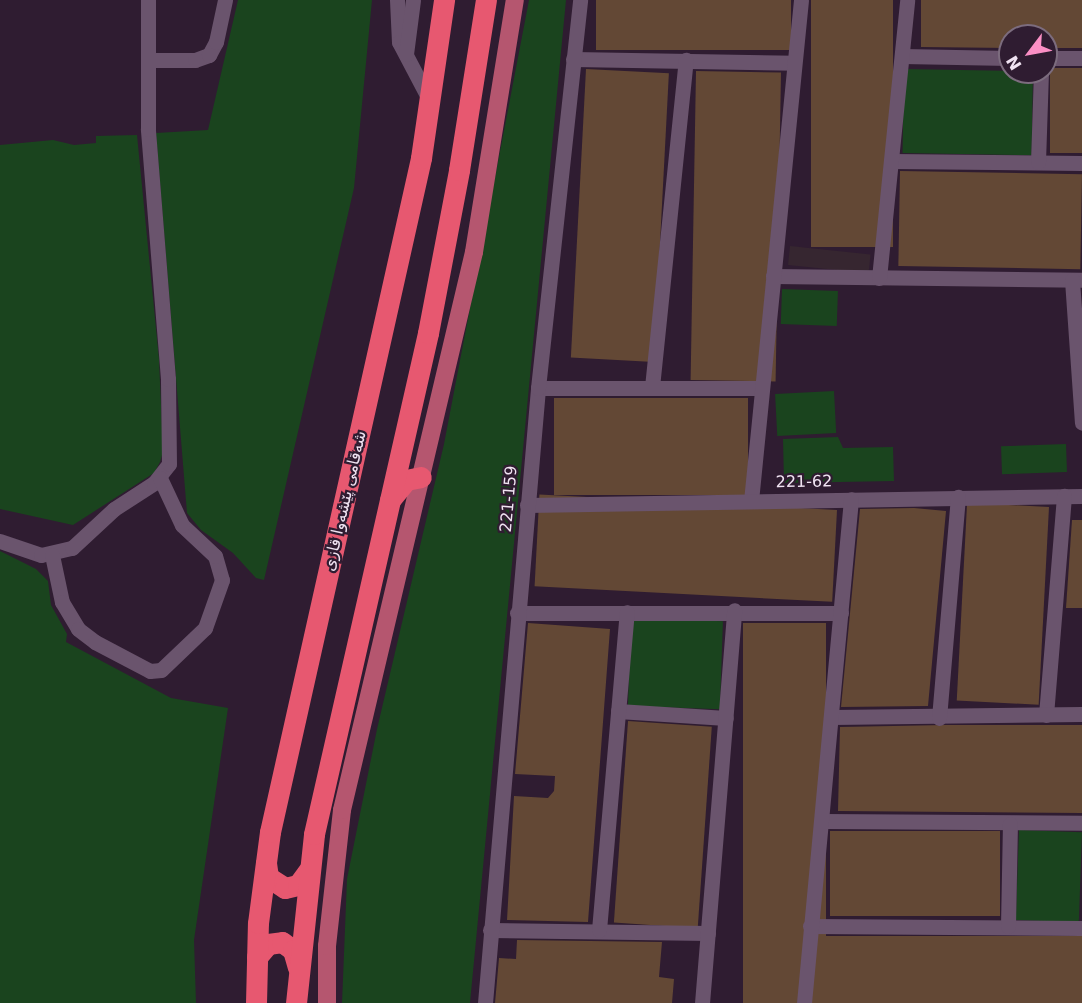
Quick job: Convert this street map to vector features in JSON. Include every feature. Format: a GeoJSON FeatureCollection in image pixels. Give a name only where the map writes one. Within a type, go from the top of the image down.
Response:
{"type":"FeatureCollection","features":[{"type":"Feature","properties":{"kind":"highway","name":"شەقامی پێشەوا قازی"},"geometry":{"type":"LineString","coordinates":[[256,1003],[257,957],[266,862],[299,694],[386,327],[429,101],[444,0]]}},
{"type":"Feature","properties":{"kind":"highway"},"geometry":{"type":"LineString","coordinates":[[296,1003],[309,870],[339,709],[428,333],[459,170],[486,0]]}},
{"type":"Feature","properties":{"kind":"highway"},"geometry":{"type":"LineString","coordinates":[[388,503],[406,480],[421,477]]}},
{"type":"Feature","properties":{"kind":"highway"},"geometry":{"type":"LineString","coordinates":[[266,862],[268,877],[285,888],[297,885],[309,870]]}},
{"type":"Feature","properties":{"kind":"highway"},"geometry":{"type":"LineString","coordinates":[[257,957],[268,944],[282,942],[294,950],[298,974]]}},
{"type":"Feature","properties":{"kind":"main road"},"geometry":{"type":"LineString","coordinates":[[327,1003],[327,946],[342,810],[474,252],[515,0]]}},
{"type":"Feature","properties":{"kind":"street"},"geometry":{"type":"LineString","coordinates":[[0,542],[30,553],[52,555],[81,543],[114,509],[160,478],[168,464],[171,440],[148,129],[148,0]]}},
{"type":"Feature","properties":{"kind":"street"},"geometry":{"type":"LineString","coordinates":[[147,60],[195,60],[208,55],[216,42],[225,0]]}},
{"type":"Feature","properties":{"kind":"street"},"geometry":{"type":"LineString","coordinates":[[397,0],[399,42],[429,101]]}},
{"type":"Feature","properties":{"kind":"street"},"geometry":{"type":"LineString","coordinates":[[406,57],[413,0]]}},
{"type":"Feature","properties":{"kind":"street","name":"221-159"},"geometry":{"type":"LineString","coordinates":[[485,1003],[538,388],[580,0]]}},
{"type":"Feature","properties":{"kind":"street"},"geometry":{"type":"LineString","coordinates":[[751,501],[760,388],[801,0]]}},
{"type":"Feature","properties":{"kind":"street"},"geometry":{"type":"LineString","coordinates":[[879,278],[907,0]]}},
{"type":"Feature","properties":{"kind":"street"},"geometry":{"type":"LineString","coordinates":[[902,56],[998,58]]}},
{"type":"Feature","properties":{"kind":"street"},"geometry":{"type":"LineString","coordinates":[[1058,58],[1082,58]]}},
{"type":"Feature","properties":{"kind":"street"},"geometry":{"type":"LineString","coordinates":[[573,60],[794,63]]}},
{"type":"Feature","properties":{"kind":"street"},"geometry":{"type":"LineString","coordinates":[[652,387],[686,60]]}},
{"type":"Feature","properties":{"kind":"street"},"geometry":{"type":"LineString","coordinates":[[1038,162],[1041,84]]}},
{"type":"Feature","properties":{"kind":"street"},"geometry":{"type":"LineString","coordinates":[[891,161],[1082,164]]}},
{"type":"Feature","properties":{"kind":"street"},"geometry":{"type":"LineString","coordinates":[[773,276],[1077,280],[1082,423]]}},
{"type":"Feature","properties":{"kind":"street"},"geometry":{"type":"LineString","coordinates":[[538,388],[760,388]]}},
{"type":"Feature","properties":{"kind":"street"},"geometry":{"type":"LineString","coordinates":[[52,555],[62,602],[78,629],[95,642],[150,671],[160,670],[205,628],[222,580],[215,556],[182,525],[160,478]]}},
{"type":"Feature","properties":{"kind":"street","name":"221-62"},"geometry":{"type":"LineString","coordinates":[[527,505],[1082,495]]}},
{"type":"Feature","properties":{"kind":"street"},"geometry":{"type":"LineString","coordinates":[[1046,716],[1064,496]]}},
{"type":"Feature","properties":{"kind":"street"},"geometry":{"type":"LineString","coordinates":[[939,718],[958,497]]}},
{"type":"Feature","properties":{"kind":"street"},"geometry":{"type":"LineString","coordinates":[[804,1003],[810,926],[823,821],[851,499]]}},
{"type":"Feature","properties":{"kind":"street"},"geometry":{"type":"LineString","coordinates":[[517,613],[734,610],[841,613]]}},
{"type":"Feature","properties":{"kind":"street"},"geometry":{"type":"LineString","coordinates":[[702,1003],[734,610]]}},
{"type":"Feature","properties":{"kind":"street"},"geometry":{"type":"LineString","coordinates":[[599,930],[627,612]]}},
{"type":"Feature","properties":{"kind":"street"},"geometry":{"type":"LineString","coordinates":[[618,711],[726,718]]}},
{"type":"Feature","properties":{"kind":"street"},"geometry":{"type":"LineString","coordinates":[[832,717],[939,718],[1082,714]]}},
{"type":"Feature","properties":{"kind":"street"},"geometry":{"type":"LineString","coordinates":[[823,821],[1082,823]]}},
{"type":"Feature","properties":{"kind":"street"},"geometry":{"type":"LineString","coordinates":[[1008,926],[1010,824]]}},
{"type":"Feature","properties":{"kind":"street"},"geometry":{"type":"LineString","coordinates":[[810,926],[1082,928]]}},
{"type":"Feature","properties":{"kind":"street"},"geometry":{"type":"LineString","coordinates":[[490,930],[708,933]]}},
{"type":"Feature","properties":{"kind":"shaded area"},"geometry":{"type":"Polygon","coordinates":[[[790,246],[871,254],[869,273],[788,265],[790,246]]]}},
{"type":"Feature","properties":{"kind":"green space"},"geometry":{"type":"Polygon","coordinates":[[[238,0],[372,0],[354,188],[264,580],[256,578],[233,553],[201,530],[187,513],[156,133],[208,130],[238,0]]]}},
{"type":"Feature","properties":{"kind":"green space"},"geometry":{"type":"Polygon","coordinates":[[[529,0],[566,0],[470,1003],[342,1003],[347,879],[377,729],[444,444],[529,0]]]}},
{"type":"Feature","properties":{"kind":"green space"},"geometry":{"type":"Polygon","coordinates":[[[904,69],[998,71],[998,84],[1033,84],[1032,155],[903,153],[904,69]]]}},
{"type":"Feature","properties":{"kind":"green space"},"geometry":{"type":"Polygon","coordinates":[[[137,135],[159,359],[163,452],[160,462],[154,473],[73,525],[0,509],[0,145],[53,140],[74,145],[96,143],[96,136],[137,135]]]}},
{"type":"Feature","properties":{"kind":"green space"},"geometry":{"type":"Polygon","coordinates":[[[782,289],[838,291],[837,326],[781,324],[782,289]]]}},
{"type":"Feature","properties":{"kind":"green space"},"geometry":{"type":"Polygon","coordinates":[[[834,391],[836,433],[777,436],[775,394],[834,391]]]}},
{"type":"Feature","properties":{"kind":"green space"},"geometry":{"type":"Polygon","coordinates":[[[838,437],[843,448],[893,447],[894,481],[784,483],[783,439],[838,437]]]}},
{"type":"Feature","properties":{"kind":"green space"},"geometry":{"type":"Polygon","coordinates":[[[1066,444],[1067,472],[1002,474],[1001,446],[1066,444]]]}},
{"type":"Feature","properties":{"kind":"green space"},"geometry":{"type":"Polygon","coordinates":[[[0,551],[36,569],[48,581],[51,605],[67,634],[66,642],[171,698],[228,708],[194,940],[196,1003],[0,1003],[0,551]]]}},
{"type":"Feature","properties":{"kind":"green space"},"geometry":{"type":"Polygon","coordinates":[[[631,618],[723,621],[720,709],[628,706],[631,618]]]}},
{"type":"Feature","properties":{"kind":"green space"},"geometry":{"type":"Polygon","coordinates":[[[1019,830],[1082,832],[1079,922],[1016,920],[1019,830]]]}},
{"type":"Feature","properties":{"kind":"building"},"geometry":{"type":"Polygon","coordinates":[[[596,0],[791,0],[791,50],[596,50],[596,0]]]}},
{"type":"Feature","properties":{"kind":"building"},"geometry":{"type":"Polygon","coordinates":[[[811,0],[893,0],[893,247],[811,247],[811,0]]]}},
{"type":"Feature","properties":{"kind":"building"},"geometry":{"type":"Polygon","coordinates":[[[921,0],[1082,0],[1082,48],[1058,48],[1058,24],[998,24],[998,48],[921,47],[921,0]]]}},
{"type":"Feature","properties":{"kind":"building"},"geometry":{"type":"Polygon","coordinates":[[[1058,68],[1082,68],[1082,153],[1050,153],[1050,84],[1058,84],[1058,68]]]}},
{"type":"Feature","properties":{"kind":"building"},"geometry":{"type":"Polygon","coordinates":[[[586,69],[669,73],[654,362],[571,358],[586,69]]]}},
{"type":"Feature","properties":{"kind":"building"},"geometry":{"type":"Polygon","coordinates":[[[696,71],[781,72],[776,381],[691,380],[696,71]]]}},
{"type":"Feature","properties":{"kind":"building"},"geometry":{"type":"Polygon","coordinates":[[[900,171],[1082,174],[1080,269],[898,266],[900,171]]]}},
{"type":"Feature","properties":{"kind":"building"},"geometry":{"type":"Polygon","coordinates":[[[554,398],[748,398],[748,495],[554,495],[554,398]]]}},
{"type":"Feature","properties":{"kind":"building"},"geometry":{"type":"Polygon","coordinates":[[[539,494],[837,510],[832,602],[535,586],[539,494]]]}},
{"type":"Feature","properties":{"kind":"building"},"geometry":{"type":"Polygon","coordinates":[[[967,503],[1049,507],[1039,705],[957,700],[967,503]]]}},
{"type":"Feature","properties":{"kind":"building"},"geometry":{"type":"Polygon","coordinates":[[[914,508],[946,511],[928,706],[841,707],[860,509],[914,508]]]}},
{"type":"Feature","properties":{"kind":"building"},"geometry":{"type":"Polygon","coordinates":[[[1072,520],[1082,520],[1082,608],[1066,608],[1072,520]]]}},
{"type":"Feature","properties":{"kind":"building"},"geometry":{"type":"Polygon","coordinates":[[[528,623],[610,629],[588,922],[507,920],[514,796],[548,798],[554,791],[555,776],[515,774],[528,623]]]}},
{"type":"Feature","properties":{"kind":"building"},"geometry":{"type":"Polygon","coordinates":[[[743,623],[826,623],[826,1003],[743,1003],[743,623]]]}},
{"type":"Feature","properties":{"kind":"building"},"geometry":{"type":"Polygon","coordinates":[[[628,721],[712,727],[698,928],[614,923],[628,721]]]}},
{"type":"Feature","properties":{"kind":"building"},"geometry":{"type":"Polygon","coordinates":[[[1082,725],[1082,813],[838,811],[840,727],[1082,725]]]}},
{"type":"Feature","properties":{"kind":"building"},"geometry":{"type":"Polygon","coordinates":[[[830,831],[1000,831],[1000,916],[830,916],[830,831]]]}},
{"type":"Feature","properties":{"kind":"building"},"geometry":{"type":"Polygon","coordinates":[[[820,936],[1082,936],[1082,1003],[820,1003],[820,936]]]}},
{"type":"Feature","properties":{"kind":"building"},"geometry":{"type":"Polygon","coordinates":[[[517,940],[662,942],[659,977],[674,979],[672,1003],[495,1003],[499,958],[516,959],[517,940]]]}}]}
